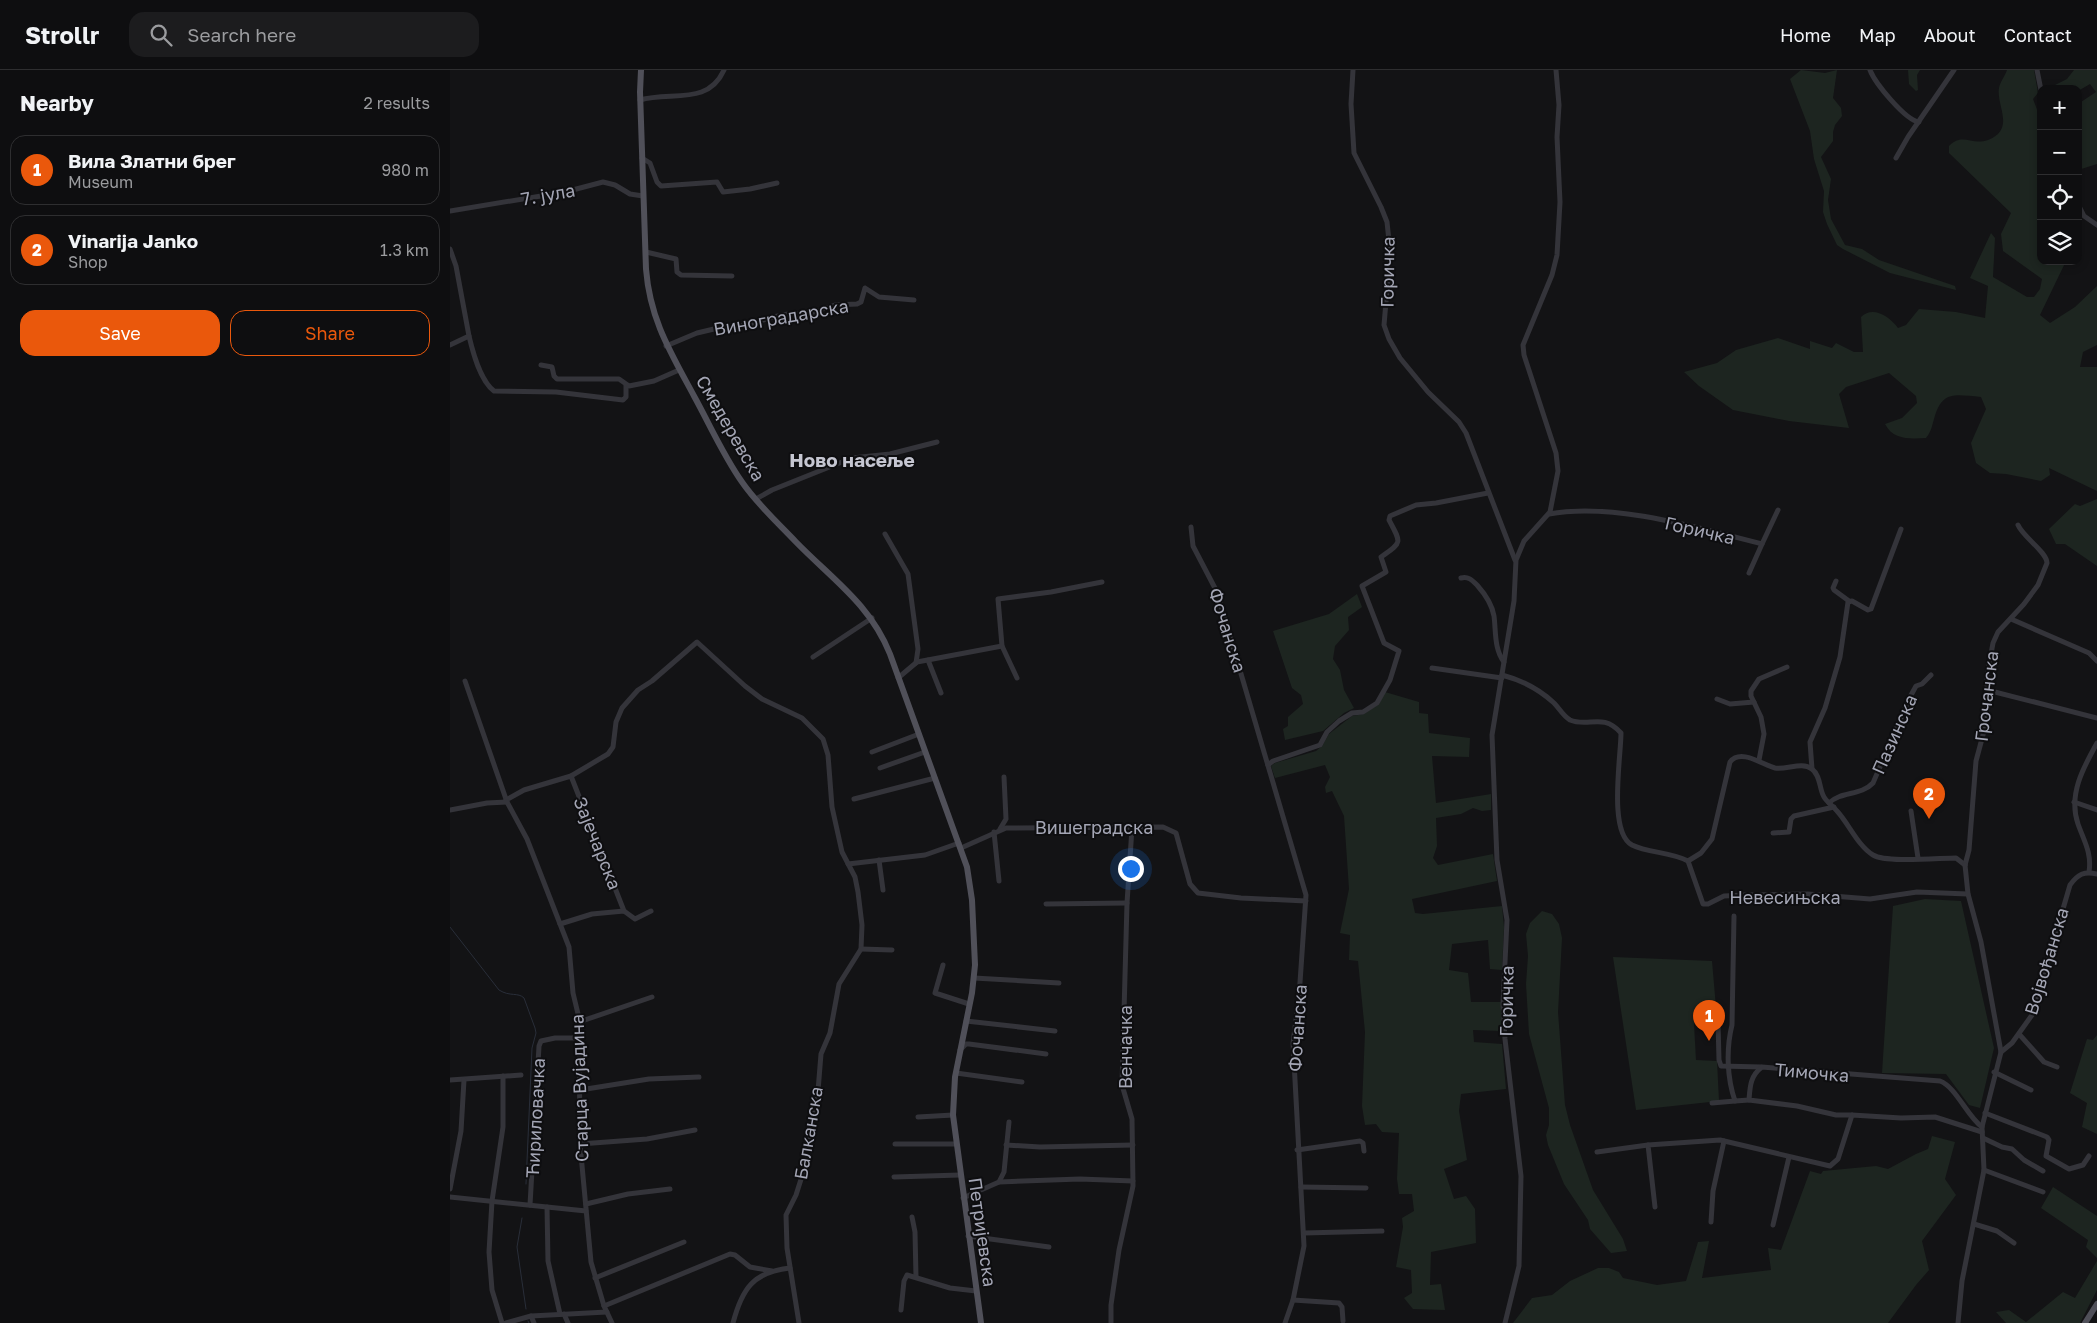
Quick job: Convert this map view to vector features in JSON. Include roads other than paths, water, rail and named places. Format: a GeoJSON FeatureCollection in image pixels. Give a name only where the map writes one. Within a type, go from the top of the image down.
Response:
{"type":"FeatureCollection","features":[{"type":"Feature","properties":{"kind":"main road","name":"Смедеревска"},"geometry":{"type":"LineString","coordinates":[[641,70],[642,158],[650,303],[666,346],[731,465],[756,499],[801,546],[852,594],[872,618],[886,643],[935,778]]}},
{"type":"Feature","properties":{"kind":"main road","name":"Петријевска"},"geometry":{"type":"LineString","coordinates":[[935,778],[960,846],[971,884],[975,946],[974,978],[952,1098],[956,1144],[980,1323]]}},
{"type":"Feature","properties":{"kind":"main road"},"geometry":{"type":"LineString","coordinates":[[2085,1323],[2097,1304]]}},
{"type":"Feature","properties":{"kind":"street"},"geometry":{"type":"LineString","coordinates":[[640,100],[699,92],[716,85],[724,70]]}},
{"type":"Feature","properties":{"kind":"street","name":"Горичка"},"geometry":{"type":"LineString","coordinates":[[1353,70],[1350,104],[1354,153],[1387,222],[1390,255],[1384,325],[1392,346],[1400,358],[1418,377],[1428,392],[1459,422],[1466,433],[1488,493],[1516,560]]}},
{"type":"Feature","properties":{"kind":"street","name":"Горичка"},"geometry":{"type":"LineString","coordinates":[[1505,1323],[1519,1266],[1521,1176],[1505,1039],[1504,1004],[1507,920],[1497,860],[1492,735],[1514,601],[1516,560],[1524,541],[1549,514],[1557,486],[1558,461],[1524,355],[1523,345],[1558,256],[1560,202],[1557,155],[1558,105],[1556,70]]}},
{"type":"Feature","properties":{"kind":"street"},"geometry":{"type":"LineString","coordinates":[[1870,70],[1880,87],[1910,119],[1919,122]]}},
{"type":"Feature","properties":{"kind":"street"},"geometry":{"type":"LineString","coordinates":[[1896,158],[1908,137],[1954,70]]}},
{"type":"Feature","properties":{"kind":"street"},"geometry":{"type":"LineString","coordinates":[[2037,70],[2040,85]]}},
{"type":"Feature","properties":{"kind":"street"},"geometry":{"type":"LineString","coordinates":[[642,158],[650,163],[657,182],[661,186],[717,182],[723,192],[777,183]]}},
{"type":"Feature","properties":{"kind":"street","name":"7. јула"},"geometry":{"type":"LineString","coordinates":[[450,211],[565,192],[603,182],[615,185],[630,194],[644,196]]}},
{"type":"Feature","properties":{"kind":"street"},"geometry":{"type":"LineString","coordinates":[[2082,212],[2084,216],[2097,225]]}},
{"type":"Feature","properties":{"kind":"street"},"geometry":{"type":"LineString","coordinates":[[450,249],[456,266],[469,336],[482,374],[488,386],[494,391],[556,392],[623,400],[626,397],[626,385]]}},
{"type":"Feature","properties":{"kind":"street"},"geometry":{"type":"LineString","coordinates":[[646,252],[676,259],[677,272],[681,275],[732,276]]}},
{"type":"Feature","properties":{"kind":"street","name":"Виноградарска"},"geometry":{"type":"LineString","coordinates":[[666,346],[714,328],[747,325],[759,320],[788,314],[808,314],[835,305],[858,304],[863,298],[865,288],[879,297],[914,300]]}},
{"type":"Feature","properties":{"kind":"street"},"geometry":{"type":"LineString","coordinates":[[450,345],[469,336]]}},
{"type":"Feature","properties":{"kind":"street"},"geometry":{"type":"LineString","coordinates":[[541,365],[552,367],[554,376],[557,379],[618,379],[626,385],[654,381],[680,370]]}},
{"type":"Feature","properties":{"kind":"street"},"geometry":{"type":"LineString","coordinates":[[756,499],[772,490],[852,458],[890,454],[937,442]]}},
{"type":"Feature","properties":{"kind":"street"},"geometry":{"type":"LineString","coordinates":[[1268,765],[1273,760],[1320,745],[1327,732],[1339,721],[1352,713],[1362,712],[1377,703],[1390,680],[1399,652],[1384,643],[1362,586],[1386,572],[1381,557],[1395,549],[1398,542],[1397,535],[1389,520],[1390,516],[1416,505],[1488,493]]}},
{"type":"Feature","properties":{"kind":"street","name":"Горичка"},"geometry":{"type":"LineString","coordinates":[[1749,573],[1778,510]]}},
{"type":"Feature","properties":{"kind":"street","name":"Горичка"},"geometry":{"type":"LineString","coordinates":[[1549,514],[1581,511],[1628,516],[1668,522],[1762,544]]}},
{"type":"Feature","properties":{"kind":"street","name":"Грочанска"},"geometry":{"type":"LineString","coordinates":[[2001,1052],[1981,942],[1968,894],[1965,865],[1969,850],[1976,761],[1987,720],[1988,664],[1993,643],[1998,632],[2038,585],[2047,563],[2045,555],[2031,542],[2018,525]]}},
{"type":"Feature","properties":{"kind":"street","name":"Фочанска"},"geometry":{"type":"LineString","coordinates":[[1191,528],[1193,546],[1218,592],[1302,877],[1306,901],[1299,996],[1293,1043],[1297,1150],[1304,1233],[1302,1260],[1293,1300],[1285,1323]]}},
{"type":"Feature","properties":{"kind":"street"},"geometry":{"type":"LineString","coordinates":[[1836,581],[1834,590],[1849,601],[1868,610],[1872,609],[1900,529]]}},
{"type":"Feature","properties":{"kind":"street"},"geometry":{"type":"LineString","coordinates":[[885,534],[908,574],[918,649],[916,662]]}},
{"type":"Feature","properties":{"kind":"street","name":"Горичка"},"geometry":{"type":"LineString","coordinates":[[1460,578],[1466,577],[1472,580],[1490,602],[1494,616],[1497,648],[1504,662]]}},
{"type":"Feature","properties":{"kind":"street"},"geometry":{"type":"LineString","coordinates":[[1017,678],[1002,646],[998,599],[1051,592],[1102,582]]}},
{"type":"Feature","properties":{"kind":"street"},"geometry":{"type":"LineString","coordinates":[[1849,601],[1840,657],[1824,708],[1810,742],[1812,769],[1818,778],[1824,797],[1874,856],[1887,858],[1956,858],[1965,865]]}},
{"type":"Feature","properties":{"kind":"street"},"geometry":{"type":"LineString","coordinates":[[813,657],[872,618]]}},
{"type":"Feature","properties":{"kind":"street"},"geometry":{"type":"LineString","coordinates":[[2011,619],[2089,653],[2097,662]]}},
{"type":"Feature","properties":{"kind":"street","name":"Зајечарска"},"geometry":{"type":"LineString","coordinates":[[506,801],[524,790],[571,776],[595,763],[612,750],[618,714],[627,701],[697,642],[745,686],[776,706]]}},
{"type":"Feature","properties":{"kind":"street"},"geometry":{"type":"LineString","coordinates":[[898,678],[916,662],[1002,646]]}},
{"type":"Feature","properties":{"kind":"street"},"geometry":{"type":"LineString","coordinates":[[928,660],[941,693]]}},
{"type":"Feature","properties":{"kind":"street"},"geometry":{"type":"LineString","coordinates":[[1760,760],[1764,734],[1761,717],[1751,691],[1759,679],[1787,667]]}},
{"type":"Feature","properties":{"kind":"street"},"geometry":{"type":"LineString","coordinates":[[1432,668],[1502,676],[1528,684],[1552,701],[1571,720],[1602,722],[1614,727],[1621,733],[1618,818],[1623,835],[1634,846],[1688,861],[1701,853],[1712,838],[1731,761],[1738,757],[1760,760],[1776,768],[1804,766],[1812,769]]}},
{"type":"Feature","properties":{"kind":"street","name":"Пазинска"},"geometry":{"type":"LineString","coordinates":[[1829,803],[1837,797],[1865,790],[1873,783],[1910,697],[1916,686],[1922,684],[1931,675]]}},
{"type":"Feature","properties":{"kind":"street","name":"Старца Вујадина"},"geometry":{"type":"LineString","coordinates":[[465,681],[506,801],[527,840],[570,953],[573,993],[579,1022],[580,1144],[591,1262],[604,1306],[612,1323]]}},
{"type":"Feature","properties":{"kind":"street"},"geometry":{"type":"LineString","coordinates":[[1987,690],[2097,718]]}},
{"type":"Feature","properties":{"kind":"street"},"geometry":{"type":"LineString","coordinates":[[1717,699],[1730,704],[1754,702]]}},
{"type":"Feature","properties":{"kind":"street","name":"Балканска"},"geometry":{"type":"LineString","coordinates":[[776,706],[808,723],[825,744],[831,772],[832,807],[842,852],[855,878],[862,925],[861,949],[840,984],[830,1033],[821,1054],[818,1091],[803,1173],[796,1195],[786,1216],[785,1230],[799,1323]]}},
{"type":"Feature","properties":{"kind":"street"},"geometry":{"type":"LineString","coordinates":[[872,752],[919,734]]}},
{"type":"Feature","properties":{"kind":"street"},"geometry":{"type":"LineString","coordinates":[[2096,745],[2080,778],[2074,802],[2076,818],[2090,857],[2089,872],[2097,874]]}},
{"type":"Feature","properties":{"kind":"street"},"geometry":{"type":"LineString","coordinates":[[880,768],[925,752]]}},
{"type":"Feature","properties":{"kind":"street","name":"Зајечарска"},"geometry":{"type":"LineString","coordinates":[[571,776],[624,911]]}},
{"type":"Feature","properties":{"kind":"street"},"geometry":{"type":"LineString","coordinates":[[1000,829],[1006,819],[1004,777]]}},
{"type":"Feature","properties":{"kind":"street"},"geometry":{"type":"LineString","coordinates":[[854,799],[935,778]]}},
{"type":"Feature","properties":{"kind":"street"},"geometry":{"type":"LineString","coordinates":[[450,810],[506,801]]}},
{"type":"Feature","properties":{"kind":"street"},"geometry":{"type":"LineString","coordinates":[[2074,802],[2097,810]]}},
{"type":"Feature","properties":{"kind":"street"},"geometry":{"type":"LineString","coordinates":[[1773,834],[1788,832],[1791,819],[1794,816],[1834,807]]}},
{"type":"Feature","properties":{"kind":"street"},"geometry":{"type":"LineString","coordinates":[[1911,812],[1918,858]]}},
{"type":"Feature","properties":{"kind":"street","name":"Вишеградска"},"geometry":{"type":"LineString","coordinates":[[848,864],[929,854],[960,846],[1000,829],[1042,827],[1132,828],[1158,826],[1174,830],[1177,835],[1190,884],[1198,893],[1306,901]]}},
{"type":"Feature","properties":{"kind":"street","name":"Венчачка"},"geometry":{"type":"LineString","coordinates":[[1111,1323],[1116,1265],[1132,1195],[1133,1181],[1132,1119],[1122,1085],[1127,903],[1132,828]]}},
{"type":"Feature","properties":{"kind":"street"},"geometry":{"type":"LineString","coordinates":[[994,832],[999,881]]}},
{"type":"Feature","properties":{"kind":"street"},"geometry":{"type":"LineString","coordinates":[[879,860],[884,890]]}},
{"type":"Feature","properties":{"kind":"street","name":"Невесињска"},"geometry":{"type":"LineString","coordinates":[[1688,861],[1704,904],[1724,896],[1744,894],[1808,894],[1870,899],[1917,892],[1968,894]]}},
{"type":"Feature","properties":{"kind":"street","name":"Војвођанска"},"geometry":{"type":"LineString","coordinates":[[2001,1052],[2019,1034],[2032,1015],[2070,885],[2080,875],[2089,872]]}},
{"type":"Feature","properties":{"kind":"street"},"geometry":{"type":"LineString","coordinates":[[1046,904],[1127,903]]}},
{"type":"Feature","properties":{"kind":"street"},"geometry":{"type":"LineString","coordinates":[[560,924],[586,915],[624,911],[635,919],[651,911]]}},
{"type":"Feature","properties":{"kind":"street"},"geometry":{"type":"LineString","coordinates":[[1734,916],[1729,1066],[1730,1086],[1735,1101]]}},
{"type":"Feature","properties":{"kind":"street"},"geometry":{"type":"LineString","coordinates":[[861,949],[892,950]]}},
{"type":"Feature","properties":{"kind":"street"},"geometry":{"type":"LineString","coordinates":[[943,965],[935,993],[969,1004]]}},
{"type":"Feature","properties":{"kind":"street"},"geometry":{"type":"LineString","coordinates":[[974,978],[1060,983]]}},
{"type":"Feature","properties":{"kind":"street"},"geometry":{"type":"LineString","coordinates":[[579,1022],[652,997]]}},
{"type":"Feature","properties":{"kind":"street"},"geometry":{"type":"LineString","coordinates":[[966,1021],[1055,1031]]}},
{"type":"Feature","properties":{"kind":"street"},"geometry":{"type":"LineString","coordinates":[[1718,1022],[1720,1065],[1722,1067],[1762,1067]]}},
{"type":"Feature","properties":{"kind":"street"},"geometry":{"type":"LineString","coordinates":[[2019,1034],[2044,1062],[2057,1067]]}},
{"type":"Feature","properties":{"kind":"street","name":"Ћириловачка"},"geometry":{"type":"LineString","coordinates":[[530,1205],[539,1046],[541,1041],[555,1038],[580,1038]]}},
{"type":"Feature","properties":{"kind":"street"},"geometry":{"type":"LineString","coordinates":[[960,1050],[969,1044],[1046,1054]]}},
{"type":"Feature","properties":{"kind":"street"},"geometry":{"type":"LineString","coordinates":[[1958,1323],[1960,1292],[1984,1170],[1982,1132],[1985,1113],[1994,1072],[2001,1052]]}},
{"type":"Feature","properties":{"kind":"street","name":"Тимочка"},"geometry":{"type":"LineString","coordinates":[[1762,1067],[1940,1081],[1949,1086],[1982,1132],[1935,1117],[1901,1118],[1836,1115],[1797,1106],[1749,1100],[1753,1077],[1762,1067]]}},
{"type":"Feature","properties":{"kind":"street"},"geometry":{"type":"LineString","coordinates":[[1994,1072],[2031,1090]]}},
{"type":"Feature","properties":{"kind":"street"},"geometry":{"type":"LineString","coordinates":[[956,1073],[1022,1082]]}},
{"type":"Feature","properties":{"kind":"street"},"geometry":{"type":"LineString","coordinates":[[450,1080],[521,1075]]}},
{"type":"Feature","properties":{"kind":"street"},"geometry":{"type":"LineString","coordinates":[[502,1323],[490,1277],[489,1242],[492,1201],[503,1127],[503,1076]]}},
{"type":"Feature","properties":{"kind":"street"},"geometry":{"type":"LineString","coordinates":[[580,1090],[649,1079],[699,1077]]}},
{"type":"Feature","properties":{"kind":"street"},"geometry":{"type":"LineString","coordinates":[[450,1189],[462,1131],[464,1080]]}},
{"type":"Feature","properties":{"kind":"street"},"geometry":{"type":"LineString","coordinates":[[1712,1103],[1749,1100]]}},
{"type":"Feature","properties":{"kind":"street"},"geometry":{"type":"LineString","coordinates":[[1985,1113],[2047,1137],[2049,1140],[2047,1158],[2069,1169],[2083,1165],[2088,1156]]}},
{"type":"Feature","properties":{"kind":"street"},"geometry":{"type":"LineString","coordinates":[[918,1118],[953,1115]]}},
{"type":"Feature","properties":{"kind":"street"},"geometry":{"type":"LineString","coordinates":[[1597,1152],[1648,1145],[1724,1141],[1828,1166],[1834,1165],[1838,1159],[1852,1115]]}},
{"type":"Feature","properties":{"kind":"street"},"geometry":{"type":"LineString","coordinates":[[999,1182],[1003,1175],[1009,1122]]}},
{"type":"Feature","properties":{"kind":"street"},"geometry":{"type":"LineString","coordinates":[[580,1144],[647,1139],[695,1130]]}},
{"type":"Feature","properties":{"kind":"street"},"geometry":{"type":"LineString","coordinates":[[1982,1132],[2002,1147],[2012,1149],[2024,1160],[2043,1171]]}},
{"type":"Feature","properties":{"kind":"street"},"geometry":{"type":"LineString","coordinates":[[1297,1150],[1360,1141],[1363,1143],[1364,1151]]}},
{"type":"Feature","properties":{"kind":"street"},"geometry":{"type":"LineString","coordinates":[[1711,1222],[1713,1191],[1724,1141]]}},
{"type":"Feature","properties":{"kind":"street"},"geometry":{"type":"LineString","coordinates":[[895,1144],[956,1144]]}},
{"type":"Feature","properties":{"kind":"street"},"geometry":{"type":"LineString","coordinates":[[1006,1145],[1029,1147],[1133,1145]]}},
{"type":"Feature","properties":{"kind":"street"},"geometry":{"type":"LineString","coordinates":[[1648,1145],[1655,1207]]}},
{"type":"Feature","properties":{"kind":"street"},"geometry":{"type":"LineString","coordinates":[[1773,1225],[1789,1158]]}},
{"type":"Feature","properties":{"kind":"street"},"geometry":{"type":"LineString","coordinates":[[1984,1170],[2043,1192]]}},
{"type":"Feature","properties":{"kind":"street"},"geometry":{"type":"LineString","coordinates":[[894,1177],[960,1175]]}},
{"type":"Feature","properties":{"kind":"street"},"geometry":{"type":"LineString","coordinates":[[963,1198],[999,1182],[1080,1179],[1133,1181]]}},
{"type":"Feature","properties":{"kind":"street"},"geometry":{"type":"LineString","coordinates":[[1301,1187],[1366,1188]]}},
{"type":"Feature","properties":{"kind":"street"},"geometry":{"type":"LineString","coordinates":[[586,1204],[628,1194],[670,1189]]}},
{"type":"Feature","properties":{"kind":"street"},"geometry":{"type":"LineString","coordinates":[[450,1197],[586,1210]]}},
{"type":"Feature","properties":{"kind":"street"},"geometry":{"type":"LineString","coordinates":[[547,1207],[548,1261],[562,1314],[568,1323]]}},
{"type":"Feature","properties":{"kind":"street"},"geometry":{"type":"LineString","coordinates":[[912,1217],[916,1232],[916,1277]]}},
{"type":"Feature","properties":{"kind":"street"},"geometry":{"type":"LineString","coordinates":[[1974,1224],[1997,1231],[2014,1243]]}},
{"type":"Feature","properties":{"kind":"street"},"geometry":{"type":"LineString","coordinates":[[1304,1233],[1382,1230]]}},
{"type":"Feature","properties":{"kind":"street"},"geometry":{"type":"LineString","coordinates":[[968,1236],[1049,1247]]}},
{"type":"Feature","properties":{"kind":"street"},"geometry":{"type":"LineString","coordinates":[[595,1278],[684,1242]]}},
{"type":"Feature","properties":{"kind":"street"},"geometry":{"type":"LineString","coordinates":[[604,1306],[730,1254],[735,1255],[750,1267],[772,1271]]}},
{"type":"Feature","properties":{"kind":"street"},"geometry":{"type":"LineString","coordinates":[[733,1323],[749,1285],[758,1277],[772,1271],[790,1268]]}},
{"type":"Feature","properties":{"kind":"street"},"geometry":{"type":"LineString","coordinates":[[901,1310],[904,1278],[909,1275],[943,1286],[976,1292]]}},
{"type":"Feature","properties":{"kind":"street"},"geometry":{"type":"LineString","coordinates":[[1293,1300],[1339,1303],[1342,1307],[1343,1320]]}},
{"type":"Feature","properties":{"kind":"street"},"geometry":{"type":"LineString","coordinates":[[506,1323],[531,1316],[607,1312]]}},
{"type":"Feature","properties":{"kind":"street"},"geometry":{"type":"LineString","coordinates":[[531,1316],[534,1323]]}},
{"type":"Feature","properties":{"kind":"waterway"},"geometry":{"type":"LineString","coordinates":[[450,927],[499,990],[524,998],[535,1028],[536,1033],[532,1048],[526,1184]]}},
{"type":"Feature","properties":{"kind":"waterway"},"geometry":{"type":"LineString","coordinates":[[522,1218],[517,1247],[526,1309]]}},
{"type":"Feature","properties":{"kind":"place","name":"Vinarija Janko"},"geometry":{"type":"Point","coordinates":[1929,819]}},
{"type":"Feature","properties":{"kind":"place","name":"Вила Златни брег"},"geometry":{"type":"Point","coordinates":[1709,1041]}},
{"type":"Feature","properties":{"kind":"district","name":"Ново насеље"},"geometry":{"type":"Point","coordinates":[852,459]}}]}
